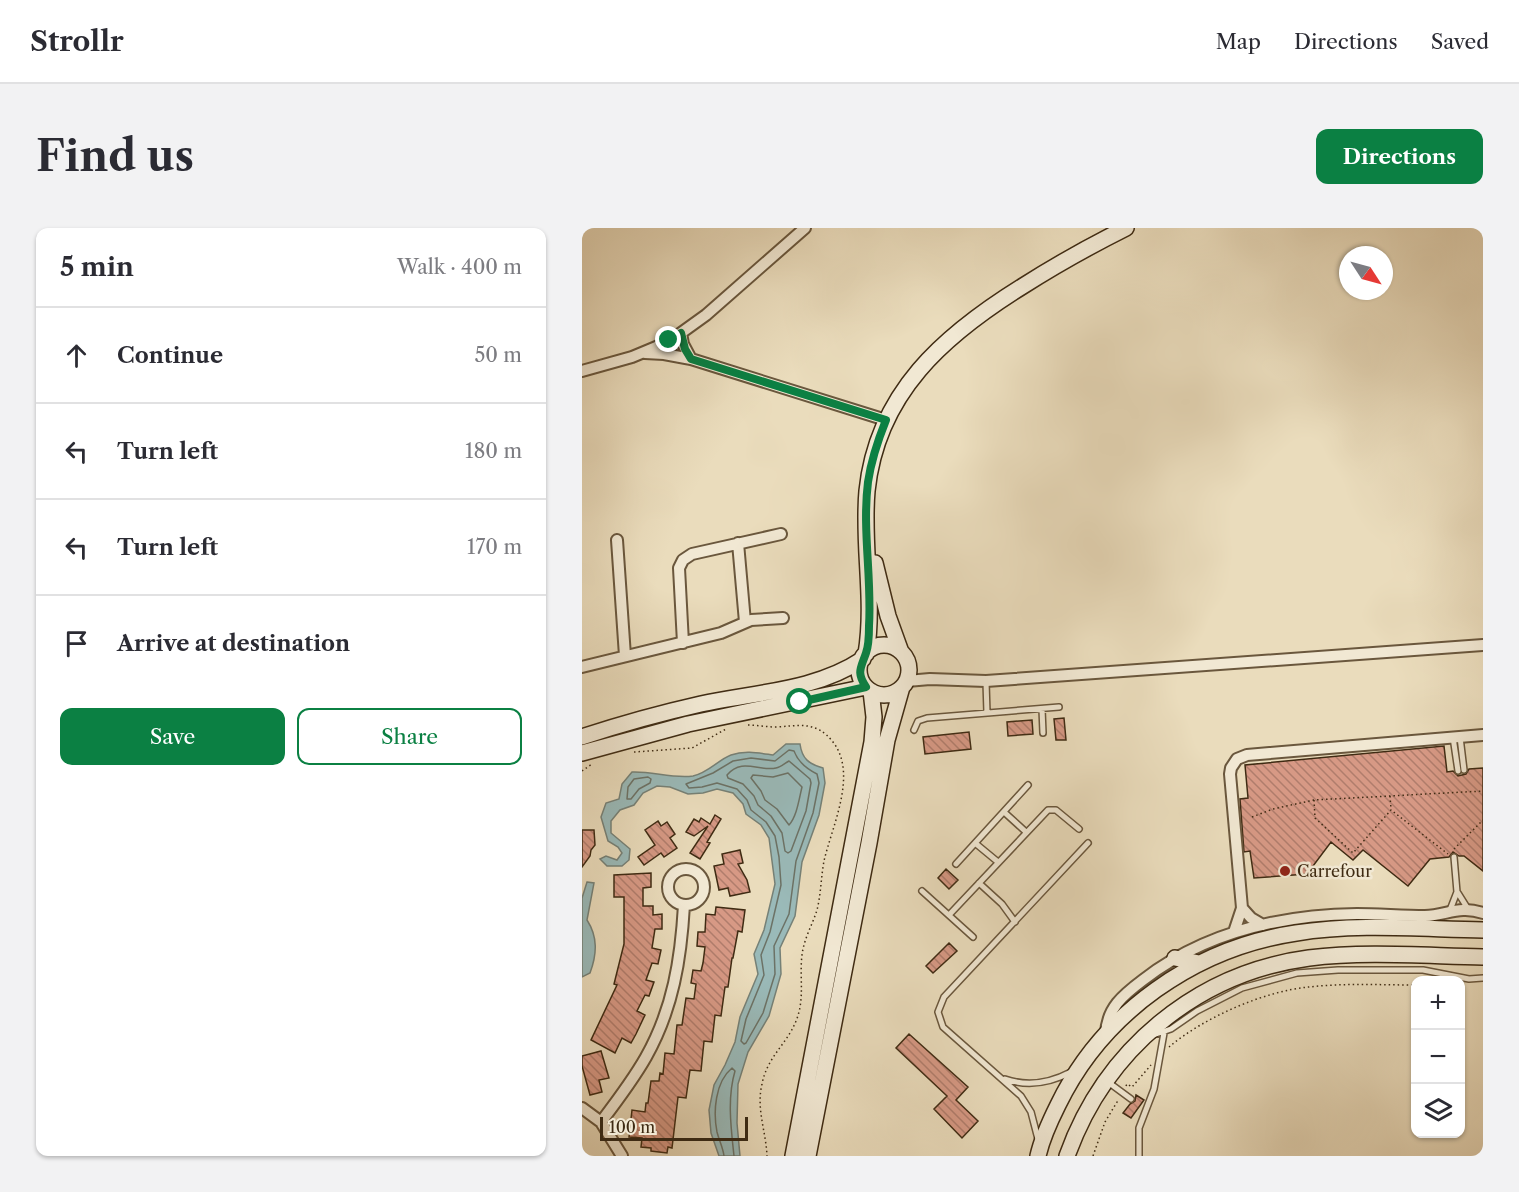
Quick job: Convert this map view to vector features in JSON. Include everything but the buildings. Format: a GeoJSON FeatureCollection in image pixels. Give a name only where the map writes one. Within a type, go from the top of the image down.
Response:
{"type":"FeatureCollection","features":[{"type":"Feature","properties":{"kind":"street"},"geometry":{"type":"LineString","coordinates":[[582,371],[642,353],[681,333],[706,315],[805,228]]}},
{"type":"Feature","properties":{"kind":"street"},"geometry":{"type":"LineString","coordinates":[[793,1156],[873,742],[874,717],[869,689],[860,674],[870,617],[866,542],[868,480],[886,420],[904,388],[923,364],[964,326],[1065,260],[1126,228]]}},
{"type":"Feature","properties":{"kind":"street"},"geometry":{"type":"LineString","coordinates":[[681,333],[685,349],[691,359]]}},
{"type":"Feature","properties":{"kind":"street"},"geometry":{"type":"LineString","coordinates":[[642,353],[691,359],[886,420]]}},
{"type":"Feature","properties":{"kind":"street"},"geometry":{"type":"LineString","coordinates":[[808,1156],[887,740],[904,684],[909,675],[908,662],[901,652],[885,604],[867,530]]}},
{"type":"Feature","properties":{"kind":"street"},"geometry":{"type":"LineString","coordinates":[[683,643],[680,564],[686,557],[781,534]]}},
{"type":"Feature","properties":{"kind":"street"},"geometry":{"type":"LineString","coordinates":[[617,540],[625,656]]}},
{"type":"Feature","properties":{"kind":"street"},"geometry":{"type":"LineString","coordinates":[[738,543],[745,622]]}},
{"type":"Feature","properties":{"kind":"street"},"geometry":{"type":"LineString","coordinates":[[582,667],[726,632],[745,622],[783,618]]}},
{"type":"Feature","properties":{"kind":"street"},"geometry":{"type":"LineString","coordinates":[[582,753],[652,732],[800,702],[837,692],[869,689],[888,695],[904,684],[930,679],[986,681],[1483,645]]}},
{"type":"Feature","properties":{"kind":"street"},"geometry":{"type":"LineString","coordinates":[[582,737],[702,704],[809,683],[837,674],[871,650],[883,646],[890,646],[901,652]]}},
{"type":"Feature","properties":{"kind":"street"},"geometry":{"type":"LineString","coordinates":[[837,692],[855,698],[869,709],[874,717]]}},
{"type":"Feature","properties":{"kind":"street"},"geometry":{"type":"LineString","coordinates":[[1234,932],[1242,908],[1230,774],[1237,759],[1247,755],[1483,735]]}},
{"type":"Feature","properties":{"kind":"street"},"geometry":{"type":"LineString","coordinates":[[601,1122],[645,1058],[665,1017],[678,972],[684,905]]}},
{"type":"Feature","properties":{"kind":"street"},"geometry":{"type":"LineString","coordinates":[[1242,908],[1251,918],[1263,925]]}},
{"type":"Feature","properties":{"kind":"street"},"geometry":{"type":"LineString","coordinates":[[1106,1034],[1110,1013],[1118,1000],[1175,958],[1202,944],[1234,932],[1311,916],[1430,915],[1468,909],[1483,913]]}},
{"type":"Feature","properties":{"kind":"street"},"geometry":{"type":"LineString","coordinates":[[1039,1152],[1062,1097],[1081,1064],[1106,1034],[1151,994],[1199,963],[1250,943],[1317,930],[1353,928],[1483,930]]}},
{"type":"Feature","properties":{"kind":"street"},"geometry":{"type":"LineString","coordinates":[[1067,1156],[1084,1115],[1105,1080],[1127,1052],[1145,1034],[1185,1003],[1207,990],[1246,973],[1281,963],[1336,956],[1483,957]]}},
{"type":"Feature","properties":{"kind":"street"},"geometry":{"type":"LineString","coordinates":[[1175,958],[1199,963]]}},
{"type":"Feature","properties":{"kind":"street"},"geometry":{"type":"LineString","coordinates":[[582,1108],[601,1122],[622,1156]]}},
{"type":"Feature","properties":{"kind":"lane"},"geometry":{"type":"LineString","coordinates":[[986,681],[987,713]]}},
{"type":"Feature","properties":{"kind":"lane"},"geometry":{"type":"LineString","coordinates":[[914,729],[922,719],[1059,707]]}},
{"type":"Feature","properties":{"kind":"lane"},"geometry":{"type":"LineString","coordinates":[[1042,709],[1043,733]]}},
{"type":"Feature","properties":{"kind":"lane"},"geometry":{"type":"LineString","coordinates":[[1456,737],[1461,770]]}},
{"type":"Feature","properties":{"kind":"lane"},"geometry":{"type":"LineString","coordinates":[[956,864],[1028,785]]}},
{"type":"Feature","properties":{"kind":"lane"},"geometry":{"type":"LineString","coordinates":[[949,915],[1045,812],[1050,809],[1056,810],[1079,829]]}},
{"type":"Feature","properties":{"kind":"lane"},"geometry":{"type":"LineString","coordinates":[[1004,812],[1026,832]]}},
{"type":"Feature","properties":{"kind":"lane"},"geometry":{"type":"LineString","coordinates":[[975,843],[998,862]]}},
{"type":"Feature","properties":{"kind":"lane"},"geometry":{"type":"LineString","coordinates":[[1039,1152],[1034,1121],[1026,1104],[1015,1089],[943,1027],[938,1012],[944,998],[1088,843]]}},
{"type":"Feature","properties":{"kind":"lane"},"geometry":{"type":"LineString","coordinates":[[1449,911],[1457,892],[1454,856]]}},
{"type":"Feature","properties":{"kind":"lane"},"geometry":{"type":"LineString","coordinates":[[979,883],[1002,904],[1015,922]]}},
{"type":"Feature","properties":{"kind":"lane"},"geometry":{"type":"LineString","coordinates":[[922,891],[973,937]]}},
{"type":"Feature","properties":{"kind":"lane"},"geometry":{"type":"LineString","coordinates":[[1457,892],[1468,909]]}},
{"type":"Feature","properties":{"kind":"lane"},"geometry":{"type":"LineString","coordinates":[[1145,1034],[1164,1033],[1227,995],[1258,983],[1297,974],[1338,970],[1423,970],[1469,979],[1483,978]]}},
{"type":"Feature","properties":{"kind":"lane"},"geometry":{"type":"LineString","coordinates":[[1138,1156],[1139,1128],[1154,1089],[1164,1033]]}},
{"type":"Feature","properties":{"kind":"lane"},"geometry":{"type":"LineString","coordinates":[[998,1076],[1019,1083],[1044,1082],[1062,1077],[1081,1064]]}},
{"type":"Feature","properties":{"kind":"lane"},"geometry":{"type":"LineString","coordinates":[[1105,1080],[1131,1099]]}},
{"type":"Feature","properties":{"kind":"path"},"geometry":{"type":"LineString","coordinates":[[743,725],[775,727],[798,724],[818,729],[834,743],[839,752],[843,773],[842,798],[827,848],[819,901],[804,946],[800,1011],[791,1031],[772,1057],[761,1086],[759,1107],[767,1156]]}},
{"type":"Feature","properties":{"kind":"path"},"geometry":{"type":"LineString","coordinates":[[633,753],[692,748],[727,729]]}},
{"type":"Feature","properties":{"kind":"path"},"geometry":{"type":"LineString","coordinates":[[582,771],[597,761]]}},
{"type":"Feature","properties":{"kind":"path"},"geometry":{"type":"LineString","coordinates":[[1252,817],[1272,809],[1314,800],[1483,790]]}},
{"type":"Feature","properties":{"kind":"path"},"geometry":{"type":"LineString","coordinates":[[1314,800],[1315,818],[1353,853],[1391,810],[1390,796]]}},
{"type":"Feature","properties":{"kind":"path"},"geometry":{"type":"LineString","coordinates":[[1391,810],[1449,854],[1483,820]]}},
{"type":"Feature","properties":{"kind":"path"},"geometry":{"type":"LineString","coordinates":[[1093,1156],[1100,1134],[1127,1084],[1132,1087],[1160,1055],[1173,1044],[1233,1008],[1306,987],[1411,986]]}},
{"type":"Feature","properties":{"kind":"water"},"geometry":{"type":"Polygon","coordinates":[[[786,744],[800,744],[802,754],[807,760],[823,768],[825,783],[819,815],[802,862],[795,916],[780,948],[781,974],[769,1016],[748,1052],[738,1084],[737,1123],[740,1156],[719,1156],[711,1133],[709,1110],[714,1085],[735,1042],[740,1017],[758,974],[754,954],[764,930],[775,884],[769,838],[761,825],[746,814],[743,804],[733,793],[717,789],[688,794],[670,787],[657,786],[643,793],[634,805],[620,810],[611,821],[611,833],[630,849],[629,860],[622,866],[607,866],[600,859],[606,856],[617,860],[622,853],[618,847],[608,841],[601,817],[606,803],[619,799],[622,784],[632,772],[693,776],[736,753],[773,755],[786,744]]]}},
{"type":"Feature","properties":{"kind":"water"},"geometry":{"type":"Polygon","coordinates":[[[587,882],[594,883],[587,920],[595,939],[595,952],[590,973],[582,977],[582,898],[587,882]]]}},
{"type":"Feature","properties":{"kind":"place","name":"Carrefour"},"geometry":{"type":"Point","coordinates":[1285,871]}},
{"type":"Feature","properties":{"kind":"route"},"geometry":{"type":"LineString","coordinates":[[669,340],[681,333],[685,349],[691,359],[886,420],[868,480],[866,542],[870,617],[866,654],[860,666],[862,681],[866,687],[800,702]]}}]}
